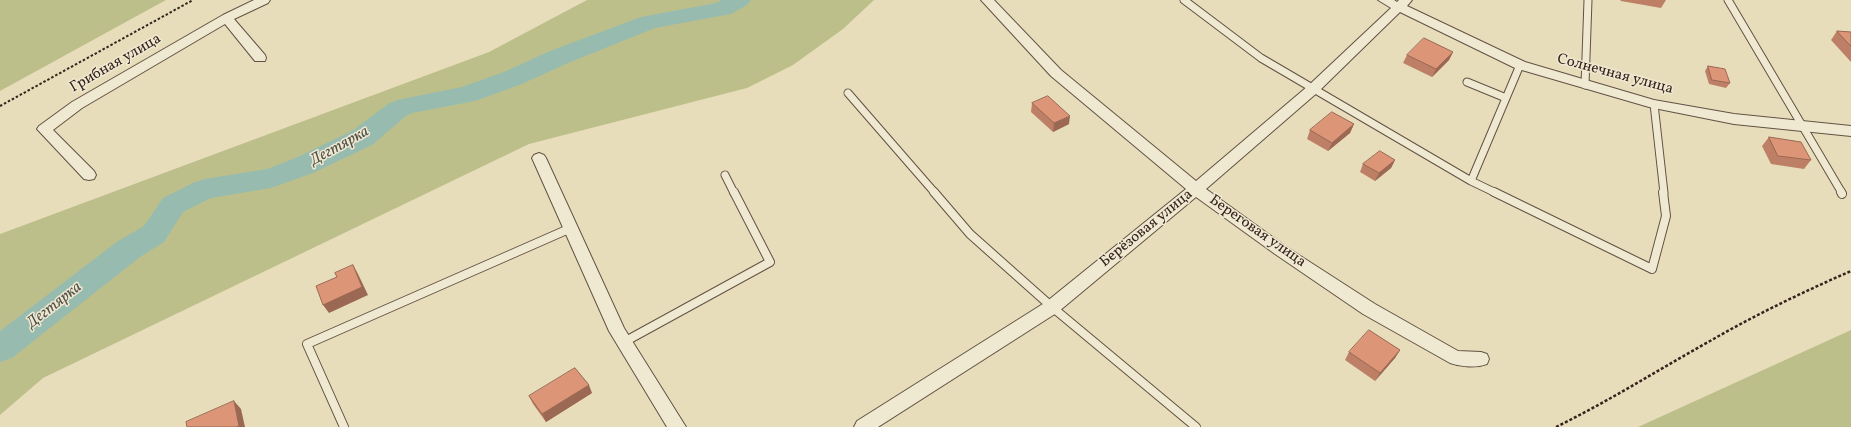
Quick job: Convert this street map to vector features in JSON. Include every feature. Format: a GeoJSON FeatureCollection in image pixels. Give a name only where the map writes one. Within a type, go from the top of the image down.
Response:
{"type":"FeatureCollection","features":[{"type":"Feature","properties":{"kind":"street","name":"Грибная улица"},"geometry":{"type":"LineString","coordinates":[[89,175],[44,129],[77,105],[227,18],[264,0]]}},
{"type":"Feature","properties":{"kind":"street","name":"Береговая улица"},"geometry":{"type":"LineString","coordinates":[[987,0],[1056,73],[1196,188],[1280,250],[1369,309],[1456,358],[1481,359]]}},
{"type":"Feature","properties":{"kind":"street","name":"Солнечная улица"},"geometry":{"type":"LineString","coordinates":[[1384,0],[1403,4],[1520,65],[1585,85],[1654,104],[1734,119],[1851,131]]}},
{"type":"Feature","properties":{"kind":"street","name":"Берёзовая улица"},"geometry":{"type":"LineString","coordinates":[[863,427],[1052,306],[1196,188],[1312,89],[1403,4]]}},
{"type":"Feature","properties":{"kind":"street"},"geometry":{"type":"LineString","coordinates":[[227,18],[260,58]]}},
{"type":"Feature","properties":{"kind":"street"},"geometry":{"type":"LineString","coordinates":[[539,158],[617,331],[677,427]]}},
{"type":"Feature","properties":{"kind":"lane"},"geometry":{"type":"LineString","coordinates":[[1184,0],[1261,58],[1471,181],[1652,269],[1666,216],[1654,104]]}},
{"type":"Feature","properties":{"kind":"lane"},"geometry":{"type":"LineString","coordinates":[[1585,85],[1588,0]]}},
{"type":"Feature","properties":{"kind":"lane"},"geometry":{"type":"LineString","coordinates":[[1728,0],[1842,194]]}},
{"type":"Feature","properties":{"kind":"lane"},"geometry":{"type":"LineString","coordinates":[[1471,181],[1520,65]]}},
{"type":"Feature","properties":{"kind":"lane"},"geometry":{"type":"LineString","coordinates":[[1467,82],[1506,98]]}},
{"type":"Feature","properties":{"kind":"lane"},"geometry":{"type":"LineString","coordinates":[[848,93],[970,234],[1052,306],[1196,427]]}},
{"type":"Feature","properties":{"kind":"lane"},"geometry":{"type":"LineString","coordinates":[[624,342],[770,262],[725,175]]}},
{"type":"Feature","properties":{"kind":"lane"},"geometry":{"type":"LineString","coordinates":[[344,427],[307,344],[571,228]]}},
{"type":"Feature","properties":{"kind":"path"},"geometry":{"type":"LineString","coordinates":[[0,106],[193,0]]}},
{"type":"Feature","properties":{"kind":"path"},"geometry":{"type":"LineString","coordinates":[[1556,427],[1597,407],[1731,329],[1819,284],[1851,271]]}},
{"type":"Feature","properties":{"kind":"green space"},"geometry":{"type":"Polygon","coordinates":[[[0,0],[166,0],[0,91],[0,0]]]}},
{"type":"Feature","properties":{"kind":"green space"},"geometry":{"type":"Polygon","coordinates":[[[587,0],[874,0],[843,29],[793,65],[747,88],[529,144],[43,378],[0,415],[0,234],[489,52],[587,0]]]}},
{"type":"Feature","properties":{"kind":"green space"},"geometry":{"type":"Polygon","coordinates":[[[1851,330],[1851,427],[1638,427],[1851,330]]]}},
{"type":"Feature","properties":{"kind":"building"},"geometry":{"type":"Polygon","coordinates":[[[1837,31],[1851,32],[1851,46],[1837,31]]]}},
{"type":"Feature","properties":{"kind":"building"},"geometry":{"type":"Polygon","coordinates":[[[1424,38],[1453,52],[1436,69],[1407,55],[1424,38]]]}},
{"type":"Feature","properties":{"kind":"building"},"geometry":{"type":"Polygon","coordinates":[[[1708,66],[1725,69],[1730,83],[1712,80],[1708,66]]]}},
{"type":"Feature","properties":{"kind":"building"},"geometry":{"type":"Polygon","coordinates":[[[1048,96],[1070,116],[1054,123],[1032,103],[1048,96]]]}},
{"type":"Feature","properties":{"kind":"building"},"geometry":{"type":"Polygon","coordinates":[[[1332,112],[1354,124],[1332,143],[1310,130],[1332,112]]]}},
{"type":"Feature","properties":{"kind":"building"},"geometry":{"type":"Polygon","coordinates":[[[1769,137],[1801,142],[1811,160],[1778,156],[1769,137]]]}},
{"type":"Feature","properties":{"kind":"building"},"geometry":{"type":"Polygon","coordinates":[[[1380,151],[1395,160],[1379,173],[1363,164],[1380,151]]]}},
{"type":"Feature","properties":{"kind":"building"},"geometry":{"type":"Polygon","coordinates":[[[353,265],[362,287],[323,305],[316,286],[337,277],[335,273],[353,265]]]}},
{"type":"Feature","properties":{"kind":"building"},"geometry":{"type":"Polygon","coordinates":[[[1369,330],[1400,350],[1380,373],[1349,352],[1369,330]]]}},
{"type":"Feature","properties":{"kind":"building"},"geometry":{"type":"Polygon","coordinates":[[[575,368],[589,385],[542,414],[529,396],[575,368]]]}},
{"type":"Feature","properties":{"kind":"building"},"geometry":{"type":"Polygon","coordinates":[[[234,401],[239,426],[187,427],[186,422],[234,401]]]}},
{"type":"Feature","properties":{"kind":"waterway","name":"Дегтярка"},"geometry":{"type":"LineString","coordinates":[[0,349],[129,249],[154,234],[173,205],[205,189],[271,178],[303,166],[362,138],[397,110],[406,106],[466,95],[513,78],[559,57],[649,22],[723,9],[739,0]]}}]}
